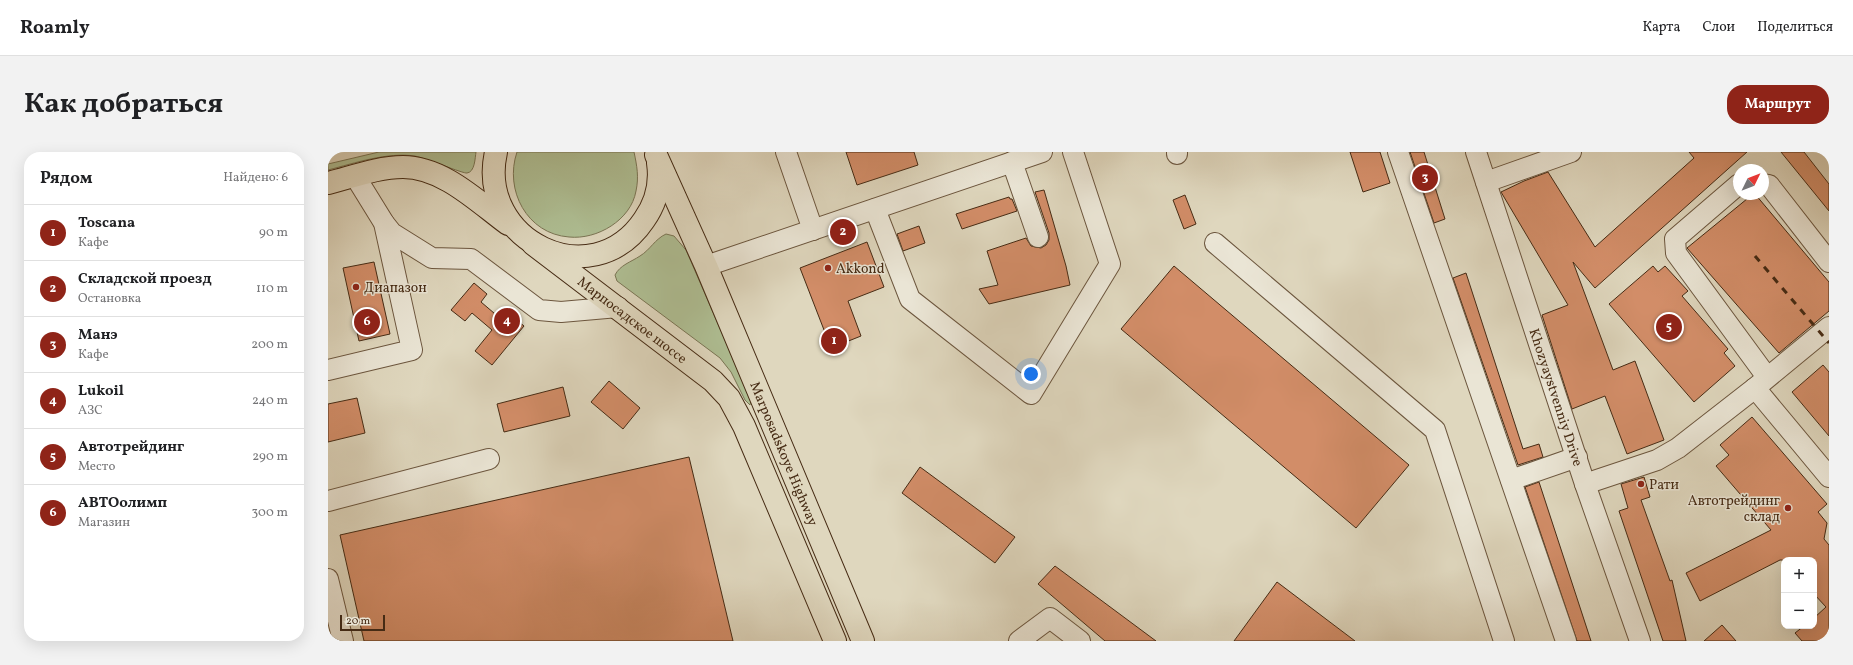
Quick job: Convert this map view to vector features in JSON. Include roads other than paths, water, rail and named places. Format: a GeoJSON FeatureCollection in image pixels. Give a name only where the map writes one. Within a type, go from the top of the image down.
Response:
{"type":"FeatureCollection","features":[{"type":"Feature","properties":{"kind":"main road"},"geometry":{"type":"LineString","coordinates":[[496,152],[494,164],[494,188],[502,210],[516,230]]}},
{"type":"Feature","properties":{"kind":"main road"},"geometry":{"type":"LineString","coordinates":[[328,182],[401,167],[422,169],[446,180],[516,230],[533,244],[553,253],[574,256],[606,251],[625,240],[640,226],[652,207],[658,188],[656,153]]}},
{"type":"Feature","properties":{"kind":"main road"},"geometry":{"type":"LineString","coordinates":[[656,153],[706,266]]}},
{"type":"Feature","properties":{"kind":"main road","name":"Марпосадское шоссе"},"geometry":{"type":"LineString","coordinates":[[533,244],[618,307],[713,381],[729,398],[744,426],[835,641]]}},
{"type":"Feature","properties":{"kind":"main road","name":"Marposadskoye Highway"},"geometry":{"type":"LineString","coordinates":[[706,266],[863,641]]}},
{"type":"Feature","properties":{"kind":"street"},"geometry":{"type":"LineString","coordinates":[[786,152],[813,230]]}},
{"type":"Feature","properties":{"kind":"street"},"geometry":{"type":"LineString","coordinates":[[706,266],[1042,152]]}},
{"type":"Feature","properties":{"kind":"street"},"geometry":{"type":"LineString","coordinates":[[875,209],[910,299],[1031,394],[1110,264],[1073,152]]}},
{"type":"Feature","properties":{"kind":"street"},"geometry":{"type":"LineString","coordinates":[[1398,152],[1566,641]]}},
{"type":"Feature","properties":{"kind":"street","name":"Khozyaystvenniy Drive"},"geometry":{"type":"LineString","coordinates":[[1476,152],[1585,484],[1640,641]]}},
{"type":"Feature","properties":{"kind":"street"},"geometry":{"type":"LineString","coordinates":[[1486,182],[1571,152]]}},
{"type":"Feature","properties":{"kind":"street"},"geometry":{"type":"LineString","coordinates":[[1012,162],[1038,237]]}},
{"type":"Feature","properties":{"kind":"street"},"geometry":{"type":"LineString","coordinates":[[355,176],[384,223],[392,233],[432,258],[471,259],[539,310],[561,312],[618,307]]}},
{"type":"Feature","properties":{"kind":"street"},"geometry":{"type":"LineString","coordinates":[[1769,185],[1829,262]]}},
{"type":"Feature","properties":{"kind":"street"},"geometry":{"type":"LineString","coordinates":[[1733,189],[1675,239],[1676,253],[1761,383],[1829,477]]}},
{"type":"Feature","properties":{"kind":"street"},"geometry":{"type":"LineString","coordinates":[[328,370],[412,350],[384,223]]}},
{"type":"Feature","properties":{"kind":"street"},"geometry":{"type":"LineString","coordinates":[[1215,243],[1435,430],[1504,641]]}},
{"type":"Feature","properties":{"kind":"street"},"geometry":{"type":"LineString","coordinates":[[1585,484],[1657,460],[1673,451],[1761,383],[1829,327]]}},
{"type":"Feature","properties":{"kind":"street"},"geometry":{"type":"LineString","coordinates":[[1511,480],[1577,457]]}},
{"type":"Feature","properties":{"kind":"street"},"geometry":{"type":"LineString","coordinates":[[328,501],[489,459]]}},
{"type":"Feature","properties":{"kind":"street"},"geometry":{"type":"LineString","coordinates":[[328,579],[342,641]]}},
{"type":"Feature","properties":{"kind":"street"},"geometry":{"type":"LineString","coordinates":[[1019,641],[1050,618],[1080,641]]}},
{"type":"Feature","properties":{"kind":"railway"},"geometry":{"type":"LineString","coordinates":[[1755,256],[1829,343]]}},
{"type":"Feature","properties":{"kind":"place","name":"Манэ"},"geometry":{"type":"Point","coordinates":[1425,178]}},
{"type":"Feature","properties":{"kind":"place","name":"Складской проезд"},"geometry":{"type":"Point","coordinates":[843,232]}},
{"type":"Feature","properties":{"kind":"place","name":"Akkond"},"geometry":{"type":"Point","coordinates":[828,268]}},
{"type":"Feature","properties":{"kind":"place","name":"Диапазон"},"geometry":{"type":"Point","coordinates":[356,287]}},
{"type":"Feature","properties":{"kind":"place","name":"Lukoil"},"geometry":{"type":"Point","coordinates":[507,321]}},
{"type":"Feature","properties":{"kind":"place","name":"АВТОолимп"},"geometry":{"type":"Point","coordinates":[367,322]}},
{"type":"Feature","properties":{"kind":"place","name":"Автотрейдинг"},"geometry":{"type":"Point","coordinates":[1669,327]}},
{"type":"Feature","properties":{"kind":"place","name":"Toscana"},"geometry":{"type":"Point","coordinates":[834,341]}},
{"type":"Feature","properties":{"kind":"place","name":"Рати"},"geometry":{"type":"Point","coordinates":[1641,484]}},
{"type":"Feature","properties":{"kind":"place","name":"Автотрейдинг склад"},"geometry":{"type":"Point","coordinates":[1788,508]}}]}
